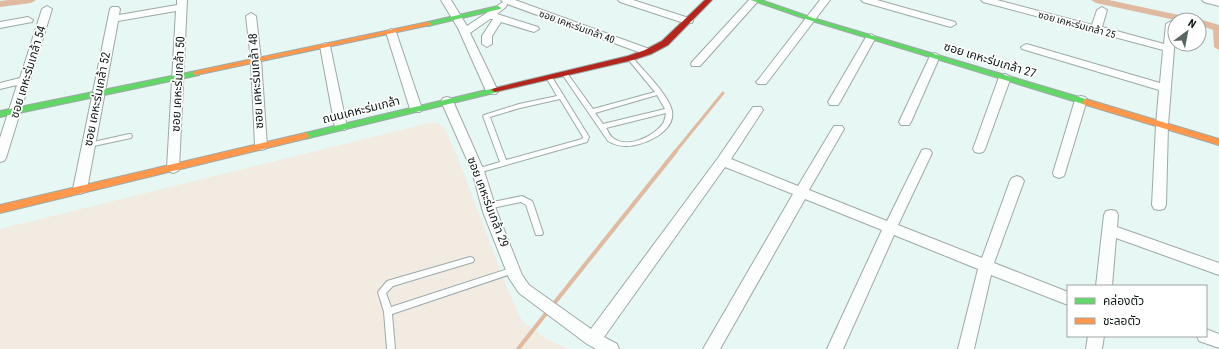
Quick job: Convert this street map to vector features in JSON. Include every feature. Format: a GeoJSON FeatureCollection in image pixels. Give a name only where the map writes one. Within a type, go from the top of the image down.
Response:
{"type":"FeatureCollection","features":[{"type":"Feature","properties":{"kind":"street"},"geometry":{"type":"LineString","coordinates":[[446,0],[449,2],[459,20],[492,91]]}},
{"type":"Feature","properties":{"kind":"street"},"geometry":{"type":"LineString","coordinates":[[487,44],[487,36],[499,13],[508,0]]}},
{"type":"Feature","properties":{"kind":"street","name":"ซอย เคหะร่มเกล้า 40"},"geometry":{"type":"LineString","coordinates":[[508,0],[648,52]]}},
{"type":"Feature","properties":{"kind":"street"},"geometry":{"type":"LineString","coordinates":[[624,0],[688,21]]}},
{"type":"Feature","properties":{"kind":"street","name":"ถนนเคหะร่มเกล้า"},"geometry":{"type":"LineString","coordinates":[[0,209],[630,58],[648,52],[665,43],[709,0]]}},
{"type":"Feature","properties":{"kind":"street"},"geometry":{"type":"LineString","coordinates":[[696,64],[754,0]]}},
{"type":"Feature","properties":{"kind":"street","name":"ซอย เคหะร่มเกล้า 27"},"geometry":{"type":"LineString","coordinates":[[754,0],[811,19],[1215,140]]}},
{"type":"Feature","properties":{"kind":"street"},"geometry":{"type":"LineString","coordinates":[[762,82],[825,0]]}},
{"type":"Feature","properties":{"kind":"street"},"geometry":{"type":"LineString","coordinates":[[866,0],[951,24]]}},
{"type":"Feature","properties":{"kind":"street","name":"ซอย เคหะร่มเกล้า 25"},"geometry":{"type":"LineString","coordinates":[[986,0],[1167,48]]}},
{"type":"Feature","properties":{"kind":"street"},"geometry":{"type":"LineString","coordinates":[[1029,11],[1032,0]]}},
{"type":"Feature","properties":{"kind":"street"},"geometry":{"type":"LineString","coordinates":[[1207,0],[1219,3]]}},
{"type":"Feature","properties":{"kind":"street","name":"ซอย เคหะร่มเกล้า 52"},"geometry":{"type":"LineString","coordinates":[[80,189],[114,14],[182,3]]}},
{"type":"Feature","properties":{"kind":"street","name":"ซอย เคหะร่มเกล้า 50"},"geometry":{"type":"LineString","coordinates":[[174,168],[182,3]]}},
{"type":"Feature","properties":{"kind":"street","name":"ซอย เคหะร่มเกล้า 54"},"geometry":{"type":"LineString","coordinates":[[0,158],[47,9]]}},
{"type":"Feature","properties":{"kind":"street"},"geometry":{"type":"LineString","coordinates":[[1096,30],[1102,10]]}},
{"type":"Feature","properties":{"kind":"street"},"geometry":{"type":"LineString","coordinates":[[464,33],[489,15],[499,13]]}},
{"type":"Feature","properties":{"kind":"street"},"geometry":{"type":"LineString","coordinates":[[0,114],[391,32],[499,13],[534,29]]}},
{"type":"Feature","properties":{"kind":"street","name":"ซอย เคหะร่มเกล้า 48"},"geometry":{"type":"LineString","coordinates":[[251,16],[256,60],[261,146]]}},
{"type":"Feature","properties":{"kind":"street"},"geometry":{"type":"LineString","coordinates":[[0,26],[28,20]]}},
{"type":"Feature","properties":{"kind":"street"},"geometry":{"type":"LineString","coordinates":[[391,32],[416,109]]}},
{"type":"Feature","properties":{"kind":"street"},"geometry":{"type":"LineString","coordinates":[[834,102],[871,37]]}},
{"type":"Feature","properties":{"kind":"street"},"geometry":{"type":"LineString","coordinates":[[325,46],[341,127]]}},
{"type":"Feature","properties":{"kind":"street"},"geometry":{"type":"LineString","coordinates":[[1026,47],[1166,88]]}},
{"type":"Feature","properties":{"kind":"street"},"geometry":{"type":"LineString","coordinates":[[1159,205],[1162,125],[1168,52]]}},
{"type":"Feature","properties":{"kind":"street"},"geometry":{"type":"LineString","coordinates":[[905,122],[935,56]]}},
{"type":"Feature","properties":{"kind":"street"},"geometry":{"type":"LineString","coordinates":[[979,149],[1005,77]]}},
{"type":"Feature","properties":{"kind":"street"},"geometry":{"type":"LineString","coordinates":[[0,86],[25,80]]}},
{"type":"Feature","properties":{"kind":"street"},"geometry":{"type":"LineString","coordinates":[[1059,173],[1081,100]]}},
{"type":"Feature","properties":{"kind":"street","name":"ซอย เคหะร่มเกล้า 29"},"geometry":{"type":"LineString","coordinates":[[447,101],[478,171],[488,206],[516,278],[524,289],[588,336],[611,349]]}},
{"type":"Feature","properties":{"kind":"street"},"geometry":{"type":"LineString","coordinates":[[588,336],[723,161],[757,110]]}},
{"type":"Feature","properties":{"kind":"street"},"geometry":{"type":"LineString","coordinates":[[711,349],[838,129]]}},
{"type":"Feature","properties":{"kind":"street"},"geometry":{"type":"LineString","coordinates":[[835,349],[926,153]]}},
{"type":"Feature","properties":{"kind":"street"},"geometry":{"type":"LineString","coordinates":[[723,161],[1067,299]]}},
{"type":"Feature","properties":{"kind":"street"},"geometry":{"type":"LineString","coordinates":[[966,349],[986,266],[1017,181]]}},
{"type":"Feature","properties":{"kind":"street"},"geometry":{"type":"LineString","coordinates":[[1104,285],[1111,215]]}},
{"type":"Feature","properties":{"kind":"street"},"geometry":{"type":"LineString","coordinates":[[1110,230],[1219,269]]}},
{"type":"Feature","properties":{"kind":"street"},"geometry":{"type":"LineString","coordinates":[[1094,349],[1096,337]]}},
{"type":"Feature","properties":{"kind":"street"},"geometry":{"type":"LineString","coordinates":[[1207,337],[1219,341]]}},
{"type":"Feature","properties":{"kind":"lane"},"geometry":{"type":"LineString","coordinates":[[565,74],[610,139],[614,142],[625,144],[638,143],[653,135],[664,126],[668,120],[668,110],[666,103],[630,58]]}},
{"type":"Feature","properties":{"kind":"lane"},"geometry":{"type":"LineString","coordinates":[[478,171],[585,140],[586,136],[549,77]]}},
{"type":"Feature","properties":{"kind":"lane"},"geometry":{"type":"LineString","coordinates":[[591,112],[658,93]]}},
{"type":"Feature","properties":{"kind":"lane"},"geometry":{"type":"LineString","coordinates":[[504,163],[486,116],[519,106],[561,97]]}},
{"type":"Feature","properties":{"kind":"lane"},"geometry":{"type":"LineString","coordinates":[[601,127],[668,110]]}},
{"type":"Feature","properties":{"kind":"lane"},"geometry":{"type":"LineString","coordinates":[[88,145],[128,136]]}},
{"type":"Feature","properties":{"kind":"lane"},"geometry":{"type":"LineString","coordinates":[[488,206],[522,199],[529,203],[539,232]]}},
{"type":"Feature","properties":{"kind":"lane"},"geometry":{"type":"LineString","coordinates":[[392,349],[388,312],[382,292],[390,283],[470,260]]}},
{"type":"Feature","properties":{"kind":"lane"},"geometry":{"type":"LineString","coordinates":[[388,312],[514,270]]}},
{"type":"Feature","properties":{"kind":"shaded area"},"geometry":{"type":"Polygon","coordinates":[[[429,123],[437,123],[444,127],[456,153],[508,290],[522,321],[546,339],[569,349],[0,349],[0,229],[429,123]]]}},
{"type":"Feature","properties":{"kind":"waterway"},"geometry":{"type":"LineString","coordinates":[[0,4],[31,0]]}},
{"type":"Feature","properties":{"kind":"waterway"},"geometry":{"type":"LineString","coordinates":[[1096,0],[1167,15]]}},
{"type":"Feature","properties":{"kind":"waterway"},"geometry":{"type":"LineString","coordinates":[[1207,25],[1218,28],[1219,47]]}},
{"type":"Feature","properties":{"kind":"waterway"},"geometry":{"type":"LineString","coordinates":[[675,152],[723,93]]}},
{"type":"Feature","properties":{"kind":"waterway"},"geometry":{"type":"LineString","coordinates":[[552,306],[676,151]]}},
{"type":"Feature","properties":{"kind":"waterway"},"geometry":{"type":"LineString","coordinates":[[518,349],[548,311]]}},
{"type":"Feature","properties":{"kind":"traffic: fast"},"geometry":{"type":"LineString","coordinates":[[754,0],[811,19],[1086,102]]}},
{"type":"Feature","properties":{"kind":"traffic: fast"},"geometry":{"type":"LineString","coordinates":[[428,24],[498,8]]}},
{"type":"Feature","properties":{"kind":"traffic: fast"},"geometry":{"type":"LineString","coordinates":[[0,114],[196,73]]}},
{"type":"Feature","properties":{"kind":"traffic: fast"},"geometry":{"type":"LineString","coordinates":[[305,136],[495,90]]}},
{"type":"Feature","properties":{"kind":"traffic: slow"},"geometry":{"type":"LineString","coordinates":[[196,73],[428,24]]}},
{"type":"Feature","properties":{"kind":"traffic: slow"},"geometry":{"type":"LineString","coordinates":[[1086,102],[1219,142]]}},
{"type":"Feature","properties":{"kind":"traffic: slow"},"geometry":{"type":"LineString","coordinates":[[0,209],[305,136]]}},
{"type":"Feature","properties":{"kind":"traffic: jam"},"geometry":{"type":"LineString","coordinates":[[495,90],[630,58],[648,52],[665,43],[709,0]]}}]}
